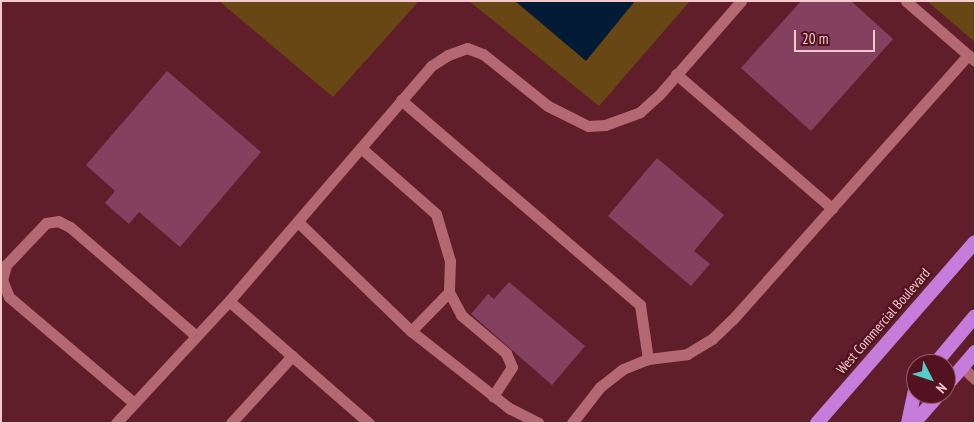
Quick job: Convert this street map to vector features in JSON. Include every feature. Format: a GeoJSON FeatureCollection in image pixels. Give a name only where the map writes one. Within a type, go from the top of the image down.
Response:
{"type":"FeatureCollection","features":[{"type":"Feature","properties":{"kind":"highway","name":"West Commercial Boulevard"},"geometry":{"type":"LineString","coordinates":[[817,423],[975,242]]}},
{"type":"Feature","properties":{"kind":"highway"},"geometry":{"type":"LineString","coordinates":[[943,354],[975,316]]}},
{"type":"Feature","properties":{"kind":"highway"},"geometry":{"type":"LineString","coordinates":[[956,375],[975,352]]}},
{"type":"Feature","properties":{"kind":"highway"},"geometry":{"type":"LineString","coordinates":[[908,423],[912,404]]}},
{"type":"Feature","properties":{"kind":"highway"},"geometry":{"type":"LineString","coordinates":[[914,423],[930,404]]}},
{"type":"Feature","properties":{"kind":"lane"},"geometry":{"type":"LineString","coordinates":[[116,423],[194,335],[229,301],[431,66],[448,55],[467,48],[483,54],[548,106],[588,126],[619,122],[640,112],[741,1]]}},
{"type":"Feature","properties":{"kind":"lane"},"geometry":{"type":"LineString","coordinates":[[572,423],[600,387],[623,369],[648,359],[687,354],[712,338],[971,58],[906,1]]}},
{"type":"Feature","properties":{"kind":"lane"},"geometry":{"type":"LineString","coordinates":[[676,74],[832,208]]}},
{"type":"Feature","properties":{"kind":"lane"},"geometry":{"type":"LineString","coordinates":[[401,100],[640,305],[648,359]]}},
{"type":"Feature","properties":{"kind":"lane"},"geometry":{"type":"LineString","coordinates":[[361,148],[436,214],[450,261],[449,292],[461,315],[506,353],[512,367],[493,396]]}},
{"type":"Feature","properties":{"kind":"lane"},"geometry":{"type":"LineString","coordinates":[[134,403],[9,297],[2,280],[6,265],[46,223],[58,221],[70,227],[194,335]]}},
{"type":"Feature","properties":{"kind":"lane"},"geometry":{"type":"LineString","coordinates":[[298,222],[412,331],[509,408],[538,423]]}},
{"type":"Feature","properties":{"kind":"lane"},"geometry":{"type":"LineString","coordinates":[[412,331],[449,292]]}},
{"type":"Feature","properties":{"kind":"lane"},"geometry":{"type":"LineString","coordinates":[[229,301],[369,423]]}},
{"type":"Feature","properties":{"kind":"lane"},"geometry":{"type":"LineString","coordinates":[[231,423],[292,356]]}},
{"type":"Feature","properties":{"kind":"lane"},"geometry":{"type":"LineString","coordinates":[[962,368],[975,379]]}},
{"type":"Feature","properties":{"kind":"shaded area"},"geometry":{"type":"Polygon","coordinates":[[[219,1],[419,1],[333,97],[219,1]]]}},
{"type":"Feature","properties":{"kind":"shaded area"},"geometry":{"type":"Polygon","coordinates":[[[469,1],[690,1],[599,106],[469,1]]]}},
{"type":"Feature","properties":{"kind":"shaded area"},"geometry":{"type":"Polygon","coordinates":[[[927,1],[975,1],[975,42],[927,1]]]}},
{"type":"Feature","properties":{"kind":"water"},"geometry":{"type":"Polygon","coordinates":[[[515,1],[635,1],[586,61],[515,1]]]}},
{"type":"Feature","properties":{"kind":"building"},"geometry":{"type":"Polygon","coordinates":[[[801,1],[851,1],[893,39],[811,131],[741,68],[801,1]]]}},
{"type":"Feature","properties":{"kind":"building"},"geometry":{"type":"Polygon","coordinates":[[[167,71],[261,152],[180,247],[139,212],[129,224],[105,203],[115,191],[86,165],[167,71]]]}},
{"type":"Feature","properties":{"kind":"building"},"geometry":{"type":"Polygon","coordinates":[[[657,158],[724,215],[694,251],[710,264],[691,286],[608,216],[657,158]]]}},
{"type":"Feature","properties":{"kind":"building"},"geometry":{"type":"Polygon","coordinates":[[[509,282],[585,346],[552,385],[471,314],[488,294],[494,299],[509,282]]]}}]}
